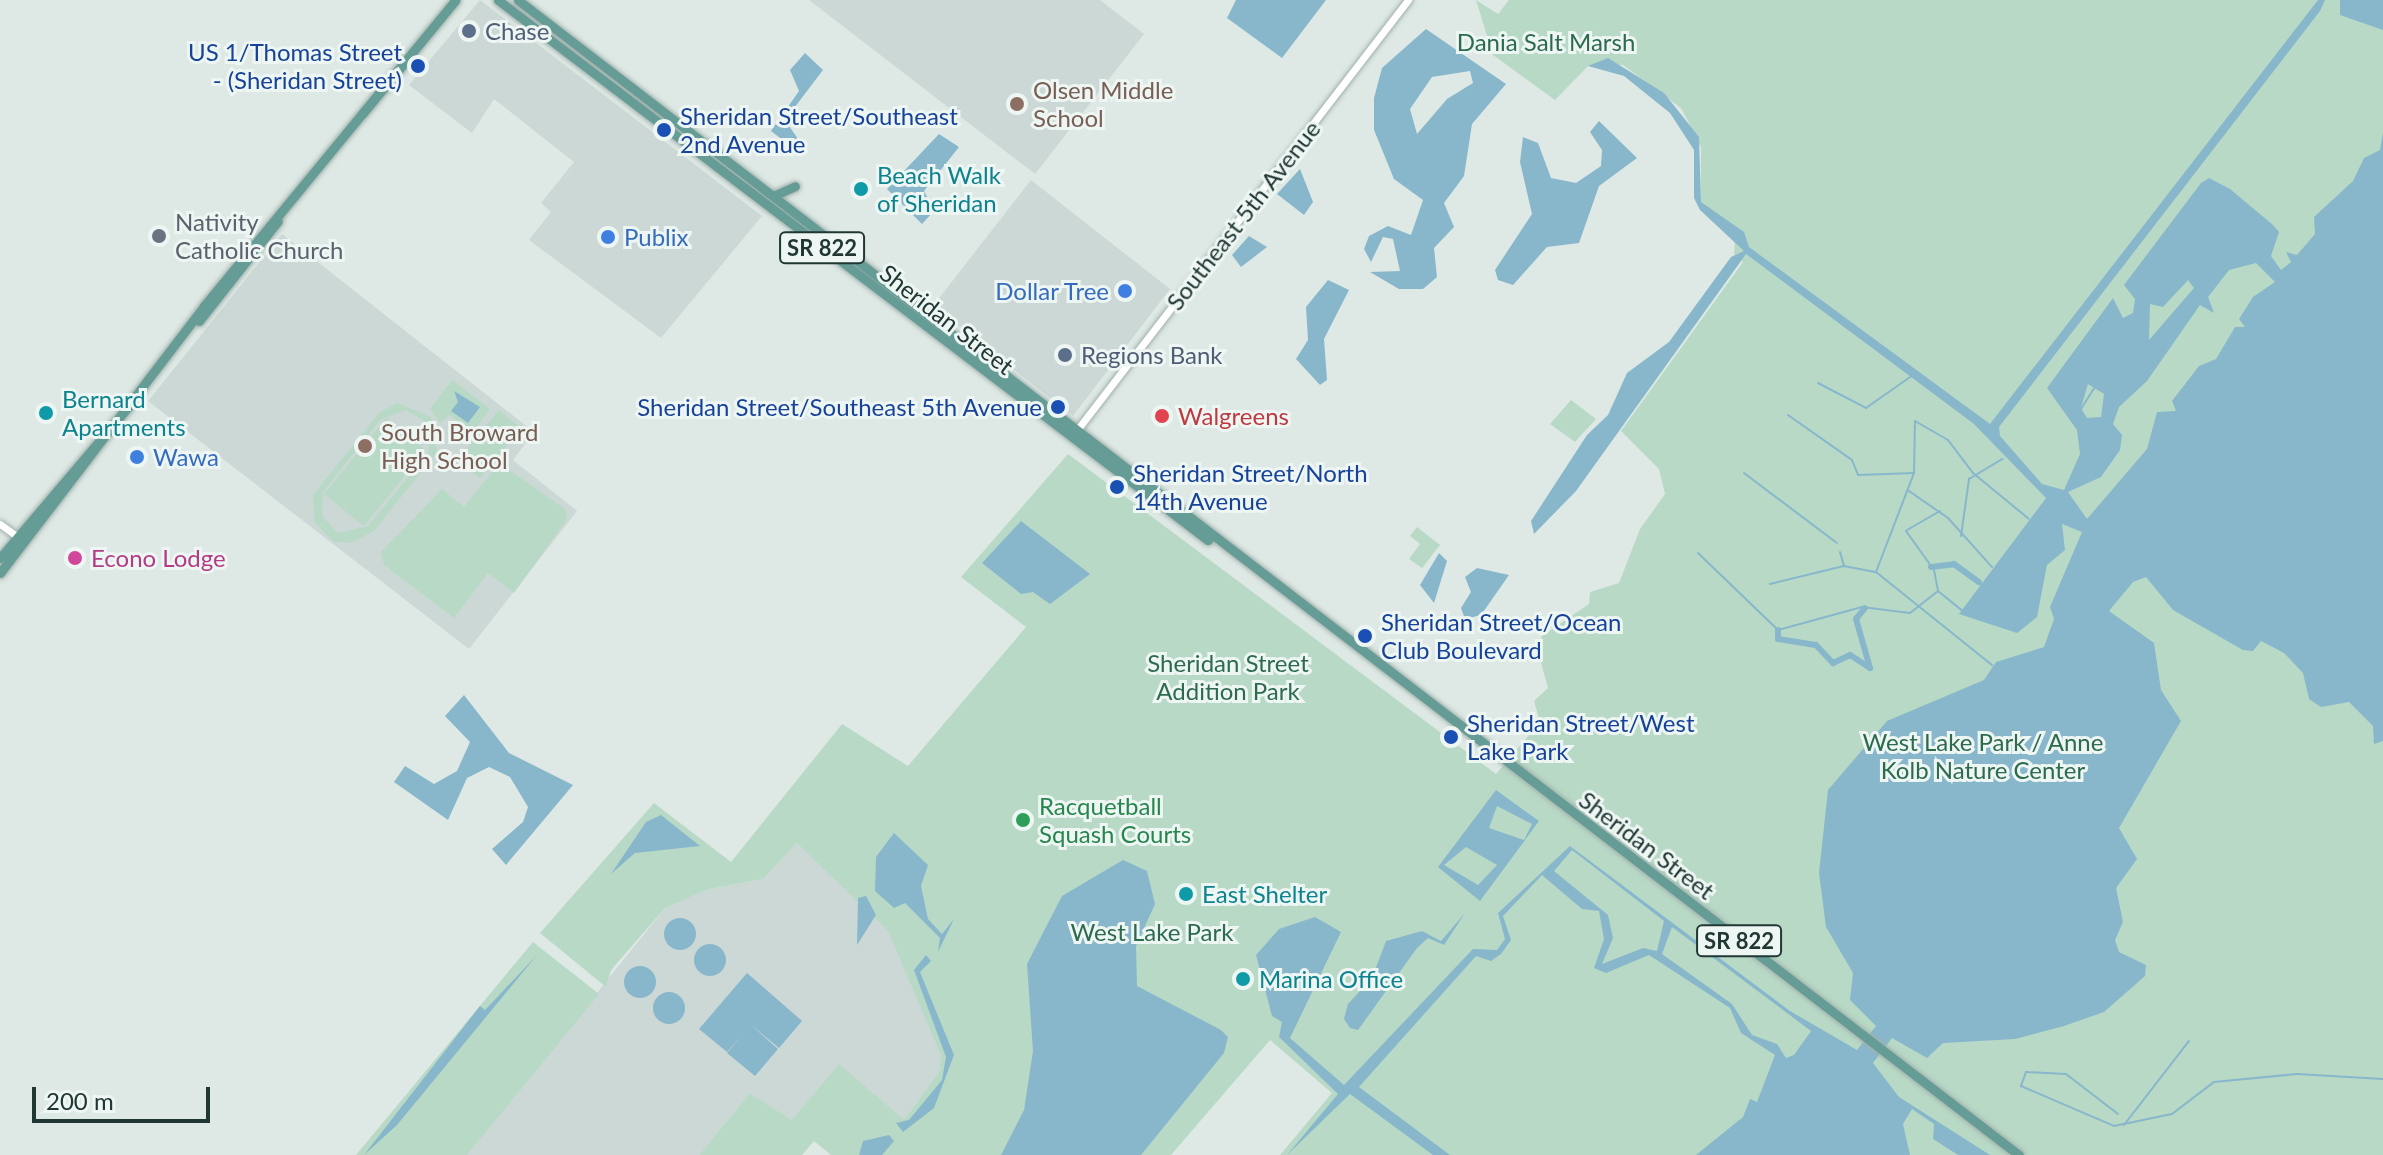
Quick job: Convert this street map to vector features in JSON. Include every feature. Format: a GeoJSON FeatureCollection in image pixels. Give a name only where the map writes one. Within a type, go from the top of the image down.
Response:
{"type":"FeatureCollection","features":[{"type":"Feature","properties":{"kind":"main road"},"geometry":{"type":"LineString","coordinates":[[0,558],[20,539],[196,323],[224,297],[279,220],[455,0]]}},
{"type":"Feature","properties":{"kind":"main road","name":"Sheridan Street"},"geometry":{"type":"LineString","coordinates":[[498,0],[1183,527],[1222,547]]}},
{"type":"Feature","properties":{"kind":"main road","name":"Sheridan Street"},"geometry":{"type":"LineString","coordinates":[[518,0],[1077,430],[1222,547],[2019,1155]]}},
{"type":"Feature","properties":{"kind":"main road"},"geometry":{"type":"LineString","coordinates":[[716,166],[784,204]]}},
{"type":"Feature","properties":{"kind":"main road"},"geometry":{"type":"LineString","coordinates":[[773,196],[795,186]]}},
{"type":"Feature","properties":{"kind":"main road"},"geometry":{"type":"LineString","coordinates":[[788,221],[800,221],[855,259]]}},
{"type":"Feature","properties":{"kind":"main road"},"geometry":{"type":"LineString","coordinates":[[857,275],[930,317]]}},
{"type":"Feature","properties":{"kind":"main road"},"geometry":{"type":"LineString","coordinates":[[920,323],[987,361]]}},
{"type":"Feature","properties":{"kind":"main road"},"geometry":{"type":"LineString","coordinates":[[0,573],[20,539]]}},
{"type":"Feature","properties":{"kind":"street","name":"Southeast 5th Avenue"},"geometry":{"type":"LineString","coordinates":[[1077,430],[1408,0]]}},
{"type":"Feature","properties":{"kind":"street"},"geometry":{"type":"LineString","coordinates":[[0,524],[20,539]]}},
{"type":"Feature","properties":{"kind":"shaded area"},"geometry":{"type":"Polygon","coordinates":[[[480,0],[762,216],[661,338],[529,240],[551,212],[541,203],[574,162],[494,99],[472,133],[409,85],[480,0]]]}},
{"type":"Feature","properties":{"kind":"shaded area","name":"Olsen Middle School"},"geometry":{"type":"Polygon","coordinates":[[[809,0],[1100,0],[1144,34],[1035,174],[809,0]]]}},
{"type":"Feature","properties":{"kind":"shaded area"},"geometry":{"type":"Polygon","coordinates":[[[1031,180],[1170,289],[1073,416],[933,306],[1031,180]]]}},
{"type":"Feature","properties":{"kind":"shaded area","name":"South Broward High School"},"geometry":{"type":"Polygon","coordinates":[[[282,234],[534,432],[513,460],[577,511],[469,649],[148,401],[282,234]]]}},
{"type":"Feature","properties":{"kind":"shaded area"},"geometry":{"type":"Polygon","coordinates":[[[797,843],[850,887],[888,931],[910,973],[941,1055],[939,1072],[904,1120],[792,1120],[750,1093],[699,1155],[467,1155],[665,908],[709,889],[763,879],[797,843]]]}},
{"type":"Feature","properties":{"kind":"green space","name":"West Lake Park / Anne Kolb Nature Center"},"geometry":{"type":"Polygon","coordinates":[[[1476,0],[1498,14],[1509,0],[2383,0],[2383,1155],[1280,1155],[1332,1093],[1270,1040],[1171,1155],[831,1155],[814,1141],[802,1155],[699,1155],[750,1093],[792,1120],[839,1064],[904,1120],[939,1072],[941,1055],[888,931],[797,843],[763,879],[709,889],[665,908],[611,970],[606,987],[540,933],[654,803],[731,862],[842,724],[908,766],[1026,627],[961,577],[1068,454],[1496,774],[1540,722],[1534,701],[1548,688],[1537,648],[1542,636],[1589,604],[1590,592],[1619,583],[1640,529],[1665,494],[1659,469],[1621,431],[1743,262],[1734,254],[1735,237],[1701,210],[1701,147],[1681,108],[1623,65],[1588,66],[1555,100],[1482,47],[1488,39],[1476,0]]]}},
{"type":"Feature","properties":{"kind":"green space"},"geometry":{"type":"Polygon","coordinates":[[[452,380],[490,409],[464,445],[468,429],[449,415],[440,423],[430,409],[452,380]]]}},
{"type":"Feature","properties":{"kind":"green space"},"geometry":{"type":"Polygon","coordinates":[[[1571,400],[1596,419],[1575,442],[1550,424],[1571,400]]]}},
{"type":"Feature","properties":{"kind":"green space"},"geometry":{"type":"Polygon","coordinates":[[[397,403],[431,417],[437,452],[374,531],[351,543],[333,541],[315,523],[313,495],[379,413],[397,403]],[[406,410],[381,419],[323,492],[322,516],[338,533],[368,526],[429,451],[426,422],[406,410]]]}},
{"type":"Feature","properties":{"kind":"green space"},"geometry":{"type":"Polygon","coordinates":[[[499,410],[521,428],[480,478],[457,460],[499,410]]]}},
{"type":"Feature","properties":{"kind":"green space"},"geometry":{"type":"Polygon","coordinates":[[[386,418],[426,450],[364,526],[324,494],[386,418]]]}},
{"type":"Feature","properties":{"kind":"green space"},"geometry":{"type":"Polygon","coordinates":[[[499,463],[565,509],[567,519],[514,593],[488,573],[454,618],[384,565],[381,552],[442,489],[464,507],[499,463]]]}},
{"type":"Feature","properties":{"kind":"green space"},"geometry":{"type":"Polygon","coordinates":[[[1417,527],[1440,545],[1422,568],[1409,559],[1420,544],[1410,536],[1417,527]]]}},
{"type":"Feature","properties":{"kind":"green space"},"geometry":{"type":"Polygon","coordinates":[[[533,942],[599,994],[467,1155],[356,1155],[533,942]]]}},
{"type":"Feature","properties":{"kind":"water"},"geometry":{"type":"Polygon","coordinates":[[[1236,0],[1326,0],[1282,58],[1227,18],[1236,0]]]}},
{"type":"Feature","properties":{"kind":"water"},"geometry":{"type":"Polygon","coordinates":[[[2318,0],[2325,0],[2320,11],[1999,427],[2000,436],[2042,484],[2064,490],[2080,454],[2077,430],[2047,388],[2113,298],[2123,318],[2133,313],[2135,299],[2124,285],[2201,183],[2209,178],[2230,189],[2273,225],[2279,232],[2271,256],[2281,270],[2291,262],[2286,252],[2297,255],[2315,234],[2314,217],[2353,181],[2364,158],[2380,150],[2383,132],[2383,741],[2374,744],[2373,726],[2349,702],[2321,707],[2309,699],[2303,673],[2284,653],[2261,641],[2253,651],[2243,650],[2173,610],[2146,577],[2133,582],[2109,611],[2154,643],[2161,690],[2181,721],[2119,828],[2137,859],[2116,888],[2123,922],[2115,940],[2119,952],[2146,965],[2145,976],[2104,1012],[2064,1026],[2015,1039],[1943,1043],[1927,1058],[1892,1038],[1873,1063],[1899,1097],[1990,1155],[1958,1155],[1933,1139],[1934,1124],[1912,1109],[1903,1124],[1910,1155],[1696,1155],[1743,1117],[1750,1099],[1757,1102],[1775,1055],[1741,1033],[1730,1008],[1649,955],[1606,973],[1594,968],[1604,939],[1599,911],[1582,909],[1542,875],[1503,916],[1511,940],[1501,954],[1491,961],[1476,956],[1359,1087],[1450,1155],[1433,1155],[1350,1094],[1287,1155],[1338,1094],[1279,1037],[1282,1022],[1272,1016],[1256,955],[1279,929],[1315,917],[1341,932],[1290,1038],[1344,1085],[1473,949],[1497,950],[1505,939],[1498,913],[1570,846],[1790,1011],[1857,1050],[1876,1026],[1850,1000],[1853,973],[1826,927],[1819,873],[1828,790],[1887,721],[1984,680],[1996,662],[2044,647],[2054,619],[2050,607],[2082,532],[2062,524],[2065,550],[2047,565],[2037,617],[2017,633],[1959,614],[2046,498],[1974,424],[1746,254],[1576,491],[1534,534],[1531,521],[1587,435],[1608,415],[1627,373],[1669,342],[1731,257],[1744,251],[1700,210],[1694,198],[1694,150],[1670,113],[1624,76],[1588,66],[1608,58],[1664,93],[1699,137],[1701,202],[1744,232],[1749,247],[1990,424],[2318,0]],[[2256,263],[2229,270],[2208,297],[2214,313],[2200,305],[2147,381],[2119,407],[2113,424],[2122,435],[2120,450],[2101,477],[2068,492],[2087,519],[2147,449],[2157,412],[2176,411],[2172,401],[2199,366],[2216,359],[2235,327],[2245,327],[2239,319],[2253,297],[2275,282],[2256,263]],[[2188,280],[2163,307],[2150,304],[2149,340],[2194,288],[2188,280]],[[2088,384],[2081,408],[2087,418],[2101,417],[2104,394],[2088,384]],[[1572,850],[1554,871],[1608,915],[1613,938],[1602,964],[1643,948],[1657,951],[1664,921],[1572,850]],[[1672,927],[1662,954],[1732,1004],[1752,1035],[1777,1044],[1786,1058],[1794,1055],[1811,1031],[1672,927]]]}},
{"type":"Feature","properties":{"kind":"water"},"geometry":{"type":"Polygon","coordinates":[[[2340,0],[2383,0],[2383,30],[2340,15],[2340,0]]]}},
{"type":"Feature","properties":{"kind":"water"},"geometry":{"type":"Polygon","coordinates":[[[1426,29],[1506,84],[1472,124],[1464,176],[1444,203],[1454,227],[1434,248],[1437,277],[1423,289],[1399,289],[1370,272],[1400,271],[1393,239],[1383,237],[1371,262],[1364,249],[1369,236],[1388,226],[1411,235],[1423,200],[1394,179],[1374,130],[1374,98],[1382,68],[1426,29]],[[1470,71],[1432,77],[1410,109],[1417,134],[1447,99],[1473,83],[1470,71]]]}},
{"type":"Feature","properties":{"kind":"water"},"geometry":{"type":"Polygon","coordinates":[[[805,53],[823,70],[785,120],[798,139],[784,141],[771,131],[799,91],[790,70],[805,53]]]}},
{"type":"Feature","properties":{"kind":"water"},"geometry":{"type":"Polygon","coordinates":[[[1599,121],[1637,158],[1599,186],[1579,243],[1547,247],[1513,285],[1498,280],[1495,270],[1532,214],[1520,162],[1523,137],[1538,143],[1551,178],[1576,183],[1601,166],[1602,150],[1590,132],[1599,121]]]}},
{"type":"Feature","properties":{"kind":"water"},"geometry":{"type":"Polygon","coordinates":[[[939,134],[959,147],[924,191],[934,211],[922,224],[887,189],[939,134]]]}},
{"type":"Feature","properties":{"kind":"water"},"geometry":{"type":"Polygon","coordinates":[[[1300,169],[1313,202],[1304,215],[1277,194],[1300,169]]]}},
{"type":"Feature","properties":{"kind":"water"},"geometry":{"type":"Polygon","coordinates":[[[1249,236],[1267,247],[1241,267],[1232,255],[1249,236]]]}},
{"type":"Feature","properties":{"kind":"water"},"geometry":{"type":"Polygon","coordinates":[[[1328,280],[1349,290],[1324,339],[1327,380],[1320,385],[1296,359],[1308,340],[1306,307],[1328,280]]]}},
{"type":"Feature","properties":{"kind":"water"},"geometry":{"type":"Polygon","coordinates":[[[454,391],[480,407],[468,423],[451,411],[458,402],[454,391]]]}},
{"type":"Feature","properties":{"kind":"water"},"geometry":{"type":"Polygon","coordinates":[[[1021,521],[1090,574],[1050,604],[1033,592],[1021,594],[982,563],[1021,521]]]}},
{"type":"Feature","properties":{"kind":"water"},"geometry":{"type":"Polygon","coordinates":[[[1439,553],[1447,561],[1434,603],[1420,585],[1439,553]]]}},
{"type":"Feature","properties":{"kind":"water"},"geometry":{"type":"Polygon","coordinates":[[[1477,568],[1509,575],[1481,615],[1465,619],[1461,608],[1471,592],[1465,577],[1477,568]]]}},
{"type":"Feature","properties":{"kind":"water"},"geometry":{"type":"Polygon","coordinates":[[[464,695],[509,753],[573,785],[506,865],[492,849],[523,822],[528,807],[510,777],[489,767],[467,778],[448,820],[394,782],[405,766],[434,784],[457,771],[470,742],[445,716],[464,695]]]}},
{"type":"Feature","properties":{"kind":"water"},"geometry":{"type":"Polygon","coordinates":[[[1496,790],[1539,821],[1480,901],[1438,867],[1496,790]],[[1497,806],[1489,828],[1524,840],[1532,824],[1497,806]],[[1466,847],[1444,865],[1478,885],[1497,865],[1466,847]]]}},
{"type":"Feature","properties":{"kind":"water"},"geometry":{"type":"Polygon","coordinates":[[[661,815],[700,846],[635,853],[611,874],[646,822],[661,815]]]}},
{"type":"Feature","properties":{"kind":"water"},"geometry":{"type":"Polygon","coordinates":[[[894,833],[928,865],[921,886],[928,919],[942,934],[954,919],[938,952],[940,938],[905,903],[894,908],[875,891],[876,857],[894,833]]]}},
{"type":"Feature","properties":{"kind":"water"},"geometry":{"type":"Polygon","coordinates":[[[1123,860],[1147,871],[1155,904],[1136,946],[1137,986],[1221,1030],[1228,1037],[1224,1053],[1141,1155],[1001,1155],[1024,1110],[1033,1051],[1027,964],[1062,896],[1123,860]]]}},
{"type":"Feature","properties":{"kind":"water"},"geometry":{"type":"Polygon","coordinates":[[[866,896],[876,915],[857,945],[858,898],[866,896]]]}},
{"type":"Feature","properties":{"kind":"water"},"geometry":{"type":"Polygon","coordinates":[[[1465,913],[1444,945],[1428,938],[1417,948],[1358,1030],[1350,1028],[1344,1019],[1348,1004],[1372,978],[1386,941],[1422,931],[1441,941],[1465,913]]]}},
{"type":"Feature","properties":{"kind":"water"},"geometry":{"type":"Polygon","coordinates":[[[680,918],[692,922],[696,934],[692,946],[680,950],[668,946],[664,934],[668,922],[680,918]]]}},
{"type":"Feature","properties":{"kind":"water"},"geometry":{"type":"Polygon","coordinates":[[[710,944],[722,948],[726,960],[722,972],[710,976],[698,972],[694,960],[698,948],[710,944]]]}},
{"type":"Feature","properties":{"kind":"water"},"geometry":{"type":"Polygon","coordinates":[[[537,955],[397,1125],[364,1155],[480,1006],[485,1010],[537,955]]]}},
{"type":"Feature","properties":{"kind":"water"},"geometry":{"type":"Polygon","coordinates":[[[926,955],[931,961],[920,972],[954,1055],[934,1108],[903,1132],[896,1123],[909,1120],[942,1080],[946,1057],[914,970],[926,955]]]}},
{"type":"Feature","properties":{"kind":"water"},"geometry":{"type":"Polygon","coordinates":[[[640,966],[652,970],[656,982],[652,994],[640,998],[628,994],[624,982],[628,970],[640,966]]]}},
{"type":"Feature","properties":{"kind":"water"},"geometry":{"type":"Polygon","coordinates":[[[747,973],[802,1021],[779,1048],[750,1024],[778,1049],[755,1076],[727,1053],[742,1035],[727,1052],[699,1029],[747,973]]]}},
{"type":"Feature","properties":{"kind":"water"},"geometry":{"type":"Polygon","coordinates":[[[669,992],[681,996],[685,1008],[681,1020],[669,1024],[657,1020],[653,1008],[657,996],[669,992]]]}},
{"type":"Feature","properties":{"kind":"water"},"geometry":{"type":"Polygon","coordinates":[[[889,1135],[894,1141],[882,1155],[859,1155],[863,1141],[889,1135]]]}},
{"type":"Feature","properties":{"kind":"waterway"},"geometry":{"type":"LineString","coordinates":[[1818,383],[1866,408],[1913,375]]}},
{"type":"Feature","properties":{"kind":"waterway"},"geometry":{"type":"LineString","coordinates":[[2081,409],[2095,387]]}},
{"type":"Feature","properties":{"kind":"waterway"},"geometry":{"type":"LineString","coordinates":[[1788,415],[1852,460],[1858,475],[1914,473]]}},
{"type":"Feature","properties":{"kind":"waterway"},"geometry":{"type":"LineString","coordinates":[[1876,572],[1914,473],[1915,421],[1948,440],[1973,473],[2029,519]]}},
{"type":"Feature","properties":{"kind":"waterway"},"geometry":{"type":"LineString","coordinates":[[1961,536],[1969,479],[2002,459]]}},
{"type":"Feature","properties":{"kind":"waterway"},"geometry":{"type":"LineString","coordinates":[[1744,473],[1837,543]]}},
{"type":"Feature","properties":{"kind":"waterway"},"geometry":{"type":"LineString","coordinates":[[1909,491],[1948,518],[1992,567]]}},
{"type":"Feature","properties":{"kind":"waterway"},"geometry":{"type":"LineString","coordinates":[[1940,511],[1906,531],[1934,570],[1938,591],[1963,611]]}},
{"type":"Feature","properties":{"kind":"waterway"},"geometry":{"type":"LineString","coordinates":[[1840,552],[1844,566]]}},
{"type":"Feature","properties":{"kind":"waterway"},"geometry":{"type":"LineString","coordinates":[[1698,553],[1778,630],[1862,607],[1910,613],[1938,591]]}},
{"type":"Feature","properties":{"kind":"waterway"},"geometry":{"type":"LineString","coordinates":[[1931,567],[1954,564],[1979,582]]}},
{"type":"Feature","properties":{"kind":"waterway"},"geometry":{"type":"LineString","coordinates":[[1770,584],[1844,566],[1876,572],[1992,665]]}},
{"type":"Feature","properties":{"kind":"waterway"},"geometry":{"type":"LineString","coordinates":[[1778,630],[1778,639],[1816,645],[1833,663],[1850,655],[1870,668],[1856,619],[1865,608]]}},
{"type":"Feature","properties":{"kind":"waterway"},"geometry":{"type":"LineString","coordinates":[[2124,1125],[2189,1041]]}},
{"type":"Feature","properties":{"kind":"waterway"},"geometry":{"type":"LineString","coordinates":[[2118,1114],[2066,1074],[2026,1072],[2021,1086],[2114,1126],[2172,1114],[2214,1082],[2297,1074],[2383,1079]]}},
{"type":"Feature","properties":{"kind":"place","name":"Chase"},"geometry":{"type":"Point","coordinates":[469,31]}},
{"type":"Feature","properties":{"kind":"place","name":"US 1/Thomas Street - (Sheridan Street)"},"geometry":{"type":"Point","coordinates":[418,66]}},
{"type":"Feature","properties":{"kind":"place","name":"Olsen Middle School"},"geometry":{"type":"Point","coordinates":[1017,104]}},
{"type":"Feature","properties":{"kind":"place","name":"Sheridan Street/Southeast 2nd Avenue"},"geometry":{"type":"Point","coordinates":[664,130]}},
{"type":"Feature","properties":{"kind":"place","name":"Beach Walk of Sheridan"},"geometry":{"type":"Point","coordinates":[861,189]}},
{"type":"Feature","properties":{"kind":"place","name":"Nativity Catholic Church"},"geometry":{"type":"Point","coordinates":[159,236]}},
{"type":"Feature","properties":{"kind":"place","name":"Publix"},"geometry":{"type":"Point","coordinates":[608,237]}},
{"type":"Feature","properties":{"kind":"place","name":"Dollar Tree"},"geometry":{"type":"Point","coordinates":[1125,291]}},
{"type":"Feature","properties":{"kind":"place","name":"Regions Bank"},"geometry":{"type":"Point","coordinates":[1065,355]}},
{"type":"Feature","properties":{"kind":"place","name":"Sheridan Street/Southeast 5th Avenue"},"geometry":{"type":"Point","coordinates":[1058,407]}},
{"type":"Feature","properties":{"kind":"place","name":"Bernard Apartments"},"geometry":{"type":"Point","coordinates":[46,413]}},
{"type":"Feature","properties":{"kind":"place","name":"Walgreens"},"geometry":{"type":"Point","coordinates":[1162,416]}},
{"type":"Feature","properties":{"kind":"place","name":"South Broward High School"},"geometry":{"type":"Point","coordinates":[365,446]}},
{"type":"Feature","properties":{"kind":"place","name":"Wawa"},"geometry":{"type":"Point","coordinates":[137,457]}},
{"type":"Feature","properties":{"kind":"place","name":"Sheridan Street/North 14th Avenue"},"geometry":{"type":"Point","coordinates":[1117,487]}},
{"type":"Feature","properties":{"kind":"place","name":"Econo Lodge"},"geometry":{"type":"Point","coordinates":[75,558]}},
{"type":"Feature","properties":{"kind":"place","name":"Sheridan Street/Ocean Club Boulevard"},"geometry":{"type":"Point","coordinates":[1365,636]}},
{"type":"Feature","properties":{"kind":"place","name":"Sheridan Street/West Lake Park"},"geometry":{"type":"Point","coordinates":[1451,737]}},
{"type":"Feature","properties":{"kind":"place","name":"Racquetball Squash Courts"},"geometry":{"type":"Point","coordinates":[1023,820]}},
{"type":"Feature","properties":{"kind":"place","name":"East Shelter"},"geometry":{"type":"Point","coordinates":[1186,894]}},
{"type":"Feature","properties":{"kind":"place","name":"Marina Office"},"geometry":{"type":"Point","coordinates":[1243,979]}},
{"type":"Feature","properties":{"kind":"park label","name":"Dania Salt Marsh"},"geometry":{"type":"Point","coordinates":[1546,42]}},
{"type":"Feature","properties":{"kind":"park label","name":"Sheridan Street Addition Park"},"geometry":{"type":"Point","coordinates":[1228,677]}},
{"type":"Feature","properties":{"kind":"park label","name":"West Lake Park"},"geometry":{"type":"Point","coordinates":[1152,932]}}]}
